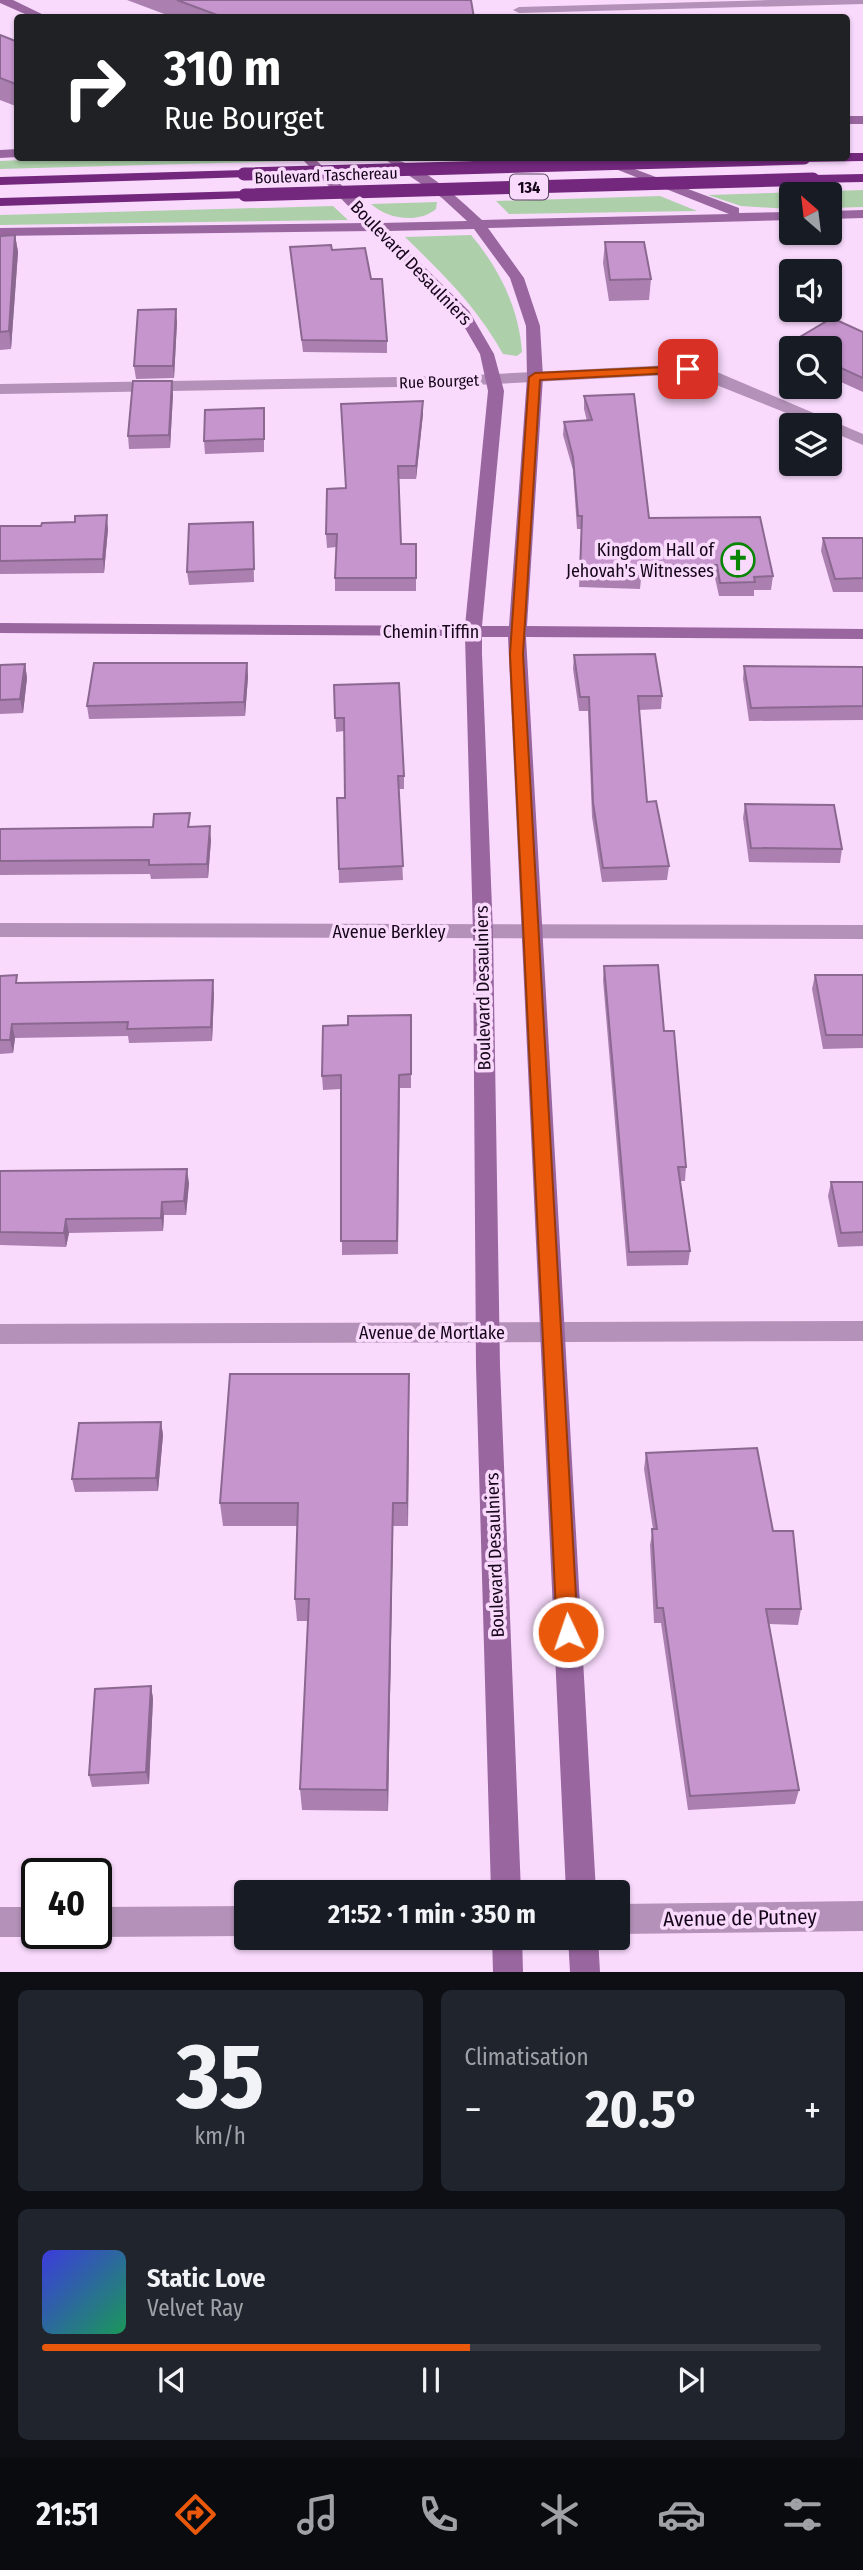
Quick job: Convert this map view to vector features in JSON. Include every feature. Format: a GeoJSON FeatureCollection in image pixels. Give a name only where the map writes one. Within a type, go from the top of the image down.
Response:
{"type":"FeatureCollection","features":[{"type":"Feature","properties":{"kind":"highway","name":"Boulevard Taschereau"},"geometry":{"type":"LineString","coordinates":[[0,181],[729,161]]}},
{"type":"Feature","properties":{"kind":"highway","name":"Boulevard Taschereau"},"geometry":{"type":"LineString","coordinates":[[0,202],[863,178]]}},
{"type":"Feature","properties":{"kind":"street"},"geometry":{"type":"LineString","coordinates":[[4,0],[36,14]]}},
{"type":"Feature","properties":{"kind":"street"},"geometry":{"type":"LineString","coordinates":[[518,9],[863,1]]}},
{"type":"Feature","properties":{"kind":"street","name":"Boulevard Desaulniers"},"geometry":{"type":"LineString","coordinates":[[310,161],[464,314],[480,339],[494,379],[496,402],[474,632],[483,933],[487,1333],[506,1880]]}},
{"type":"Feature","properties":{"kind":"street"},"geometry":{"type":"LineString","coordinates":[[394,161],[433,185],[478,224],[520,287],[533,326],[535,377],[517,632],[580,1880]]}},
{"type":"Feature","properties":{"kind":"street"},"geometry":{"type":"LineString","coordinates":[[599,161],[751,217]]}},
{"type":"Feature","properties":{"kind":"street"},"geometry":{"type":"LineString","coordinates":[[842,215],[863,214]]}},
{"type":"Feature","properties":{"kind":"street"},"geometry":{"type":"LineString","coordinates":[[0,232],[379,227],[779,216]]}},
{"type":"Feature","properties":{"kind":"street","name":"Rue Bourget"},"geometry":{"type":"LineString","coordinates":[[0,389],[494,379],[697,370],[863,440]]}},
{"type":"Feature","properties":{"kind":"street","name":"Chemin Tiffin"},"geometry":{"type":"LineString","coordinates":[[0,628],[863,634]]}},
{"type":"Feature","properties":{"kind":"street","name":"Avenue Berkley"},"geometry":{"type":"LineString","coordinates":[[0,930],[863,932]]}},
{"type":"Feature","properties":{"kind":"street","name":"Avenue de Mortlake"},"geometry":{"type":"LineString","coordinates":[[0,1334],[863,1331]]}},
{"type":"Feature","properties":{"kind":"street","name":"Avenue de Putney"},"geometry":{"type":"LineString","coordinates":[[630,1919],[863,1916]]}},
{"type":"Feature","properties":{"kind":"street"},"geometry":{"type":"LineString","coordinates":[[0,1923],[21,1922]]}},
{"type":"Feature","properties":{"kind":"street"},"geometry":{"type":"LineString","coordinates":[[112,1922],[234,1922]]}},
{"type":"Feature","properties":{"kind":"street"},"geometry":{"type":"LineString","coordinates":[[507,1950],[508,1972]]}},
{"type":"Feature","properties":{"kind":"street"},"geometry":{"type":"LineString","coordinates":[[584,1950],[585,1972]]}},
{"type":"Feature","properties":{"kind":"green space"},"geometry":{"type":"Polygon","coordinates":[[[14,160],[289,161],[0,169],[0,161],[14,160]]]}},
{"type":"Feature","properties":{"kind":"green space"},"geometry":{"type":"Polygon","coordinates":[[[863,190],[863,207],[842,208],[842,191],[863,190]]]}},
{"type":"Feature","properties":{"kind":"green space"},"geometry":{"type":"Polygon","coordinates":[[[779,193],[779,208],[741,206],[708,195],[779,193]]]}},
{"type":"Feature","properties":{"kind":"green space"},"geometry":{"type":"Polygon","coordinates":[[[660,196],[697,211],[509,214],[496,201],[660,196]]]}},
{"type":"Feature","properties":{"kind":"green space"},"geometry":{"type":"Polygon","coordinates":[[[437,202],[436,209],[429,214],[412,218],[385,213],[371,204],[437,202]]]}},
{"type":"Feature","properties":{"kind":"green space"},"geometry":{"type":"Polygon","coordinates":[[[333,206],[348,220],[0,225],[0,215],[333,206]]]}},
{"type":"Feature","properties":{"kind":"green space"},"geometry":{"type":"Polygon","coordinates":[[[471,235],[499,275],[512,304],[522,352],[517,356],[503,354],[471,306],[405,237],[471,235]]]}},
{"type":"Feature","properties":{"kind":"building"},"geometry":{"type":"Polygon","coordinates":[[[177,0],[471,0],[473,14],[214,14],[177,0]]]}},
{"type":"Feature","properties":{"kind":"building"},"geometry":{"type":"Polygon","coordinates":[[[0,35],[14,40],[14,83],[0,78],[0,35]]]}},
{"type":"Feature","properties":{"kind":"building"},"geometry":{"type":"Polygon","coordinates":[[[15,235],[9,331],[0,332],[0,236],[15,235]]]}},
{"type":"Feature","properties":{"kind":"building"},"geometry":{"type":"Polygon","coordinates":[[[605,242],[644,242],[651,279],[610,280],[605,242]]]}},
{"type":"Feature","properties":{"kind":"building"},"geometry":{"type":"Polygon","coordinates":[[[331,245],[332,250],[365,248],[371,279],[382,279],[387,341],[302,340],[290,247],[331,245]]]}},
{"type":"Feature","properties":{"kind":"building"},"geometry":{"type":"Polygon","coordinates":[[[176,309],[173,366],[134,366],[138,310],[176,309]]]}},
{"type":"Feature","properties":{"kind":"building"},"geometry":{"type":"Polygon","coordinates":[[[825,322],[841,322],[863,332],[863,378],[842,368],[842,336],[802,336],[825,322]]]}},
{"type":"Feature","properties":{"kind":"building"},"geometry":{"type":"Polygon","coordinates":[[[133,381],[172,381],[169,435],[128,436],[133,381]]]}},
{"type":"Feature","properties":{"kind":"building"},"geometry":{"type":"Polygon","coordinates":[[[634,394],[649,518],[760,517],[773,576],[754,577],[755,582],[720,583],[717,565],[641,565],[641,575],[580,573],[582,516],[578,516],[573,457],[564,422],[592,420],[584,396],[634,394]]]}},
{"type":"Feature","properties":{"kind":"building"},"geometry":{"type":"Polygon","coordinates":[[[423,401],[416,466],[398,466],[401,544],[416,544],[416,578],[335,578],[337,534],[326,534],[327,489],[346,488],[341,404],[423,401]]]}},
{"type":"Feature","properties":{"kind":"building"},"geometry":{"type":"Polygon","coordinates":[[[264,408],[264,439],[204,441],[205,410],[264,408]]]}},
{"type":"Feature","properties":{"kind":"building"},"geometry":{"type":"Polygon","coordinates":[[[107,515],[103,559],[0,561],[0,526],[41,526],[42,523],[75,522],[75,516],[107,515]]]}},
{"type":"Feature","properties":{"kind":"building"},"geometry":{"type":"Polygon","coordinates":[[[253,522],[254,569],[187,572],[189,524],[253,522]]]}},
{"type":"Feature","properties":{"kind":"building"},"geometry":{"type":"Polygon","coordinates":[[[823,538],[863,538],[863,578],[835,579],[823,538]]]}},
{"type":"Feature","properties":{"kind":"building"},"geometry":{"type":"Polygon","coordinates":[[[655,654],[662,696],[638,696],[647,802],[656,801],[669,866],[603,868],[593,803],[589,697],[580,697],[574,655],[655,654]]]}},
{"type":"Feature","properties":{"kind":"building"},"geometry":{"type":"Polygon","coordinates":[[[94,663],[247,663],[244,702],[87,706],[94,663]]]}},
{"type":"Feature","properties":{"kind":"building"},"geometry":{"type":"Polygon","coordinates":[[[25,664],[20,699],[0,700],[0,665],[25,664]]]}},
{"type":"Feature","properties":{"kind":"building"},"geometry":{"type":"Polygon","coordinates":[[[744,666],[863,667],[863,706],[751,708],[744,666]]]}},
{"type":"Feature","properties":{"kind":"building"},"geometry":{"type":"Polygon","coordinates":[[[399,683],[404,776],[398,776],[403,866],[339,869],[337,798],[345,798],[344,718],[335,718],[334,685],[399,683]]]}},
{"type":"Feature","properties":{"kind":"building"},"geometry":{"type":"Polygon","coordinates":[[[745,804],[834,805],[842,849],[751,848],[745,804]]]}},
{"type":"Feature","properties":{"kind":"building"},"geometry":{"type":"Polygon","coordinates":[[[190,813],[188,827],[210,826],[207,864],[149,865],[149,860],[0,861],[0,829],[153,827],[154,814],[190,813]]]}},
{"type":"Feature","properties":{"kind":"building"},"geometry":{"type":"Polygon","coordinates":[[[658,965],[664,1031],[674,1031],[686,1167],[678,1167],[690,1251],[629,1252],[604,966],[658,965]]]}},
{"type":"Feature","properties":{"kind":"building"},"geometry":{"type":"Polygon","coordinates":[[[17,975],[16,983],[213,980],[211,1027],[127,1029],[128,1022],[12,1024],[10,1040],[0,1040],[0,976],[17,975]]]}},
{"type":"Feature","properties":{"kind":"building"},"geometry":{"type":"Polygon","coordinates":[[[815,975],[863,975],[863,1035],[826,1035],[815,975]]]}},
{"type":"Feature","properties":{"kind":"building"},"geometry":{"type":"Polygon","coordinates":[[[411,1015],[411,1074],[399,1075],[397,1241],[341,1241],[341,1075],[322,1076],[323,1026],[348,1025],[348,1016],[411,1015]]]}},
{"type":"Feature","properties":{"kind":"building"},"geometry":{"type":"Polygon","coordinates":[[[187,1169],[184,1201],[162,1202],[161,1218],[66,1219],[64,1233],[0,1232],[0,1171],[187,1169]]]}},
{"type":"Feature","properties":{"kind":"building"},"geometry":{"type":"Polygon","coordinates":[[[831,1182],[863,1182],[863,1232],[841,1233],[831,1182]]]}},
{"type":"Feature","properties":{"kind":"building"},"geometry":{"type":"Polygon","coordinates":[[[230,1374],[409,1374],[407,1503],[393,1503],[387,1790],[300,1789],[309,1599],[295,1599],[298,1503],[220,1503],[230,1374]]]}},
{"type":"Feature","properties":{"kind":"building"},"geometry":{"type":"Polygon","coordinates":[[[161,1422],[156,1478],[72,1479],[79,1423],[161,1422]]]}},
{"type":"Feature","properties":{"kind":"building"},"geometry":{"type":"Polygon","coordinates":[[[757,1448],[773,1531],[793,1531],[801,1609],[766,1609],[799,1790],[690,1796],[663,1608],[657,1608],[652,1529],[657,1529],[646,1453],[757,1448]]]}},
{"type":"Feature","properties":{"kind":"building"},"geometry":{"type":"Polygon","coordinates":[[[151,1686],[146,1772],[89,1775],[95,1689],[151,1686]]]}},
{"type":"Feature","properties":{"kind":"place","name":"Kingdom Hall of Jehovah's Witnesses"},"geometry":{"type":"Point","coordinates":[738,560]}},
{"type":"Feature","properties":{"kind":"route"},"geometry":{"type":"LineString","coordinates":[[568,1632],[532,912],[516,654],[535,377],[688,369]]}}]}
